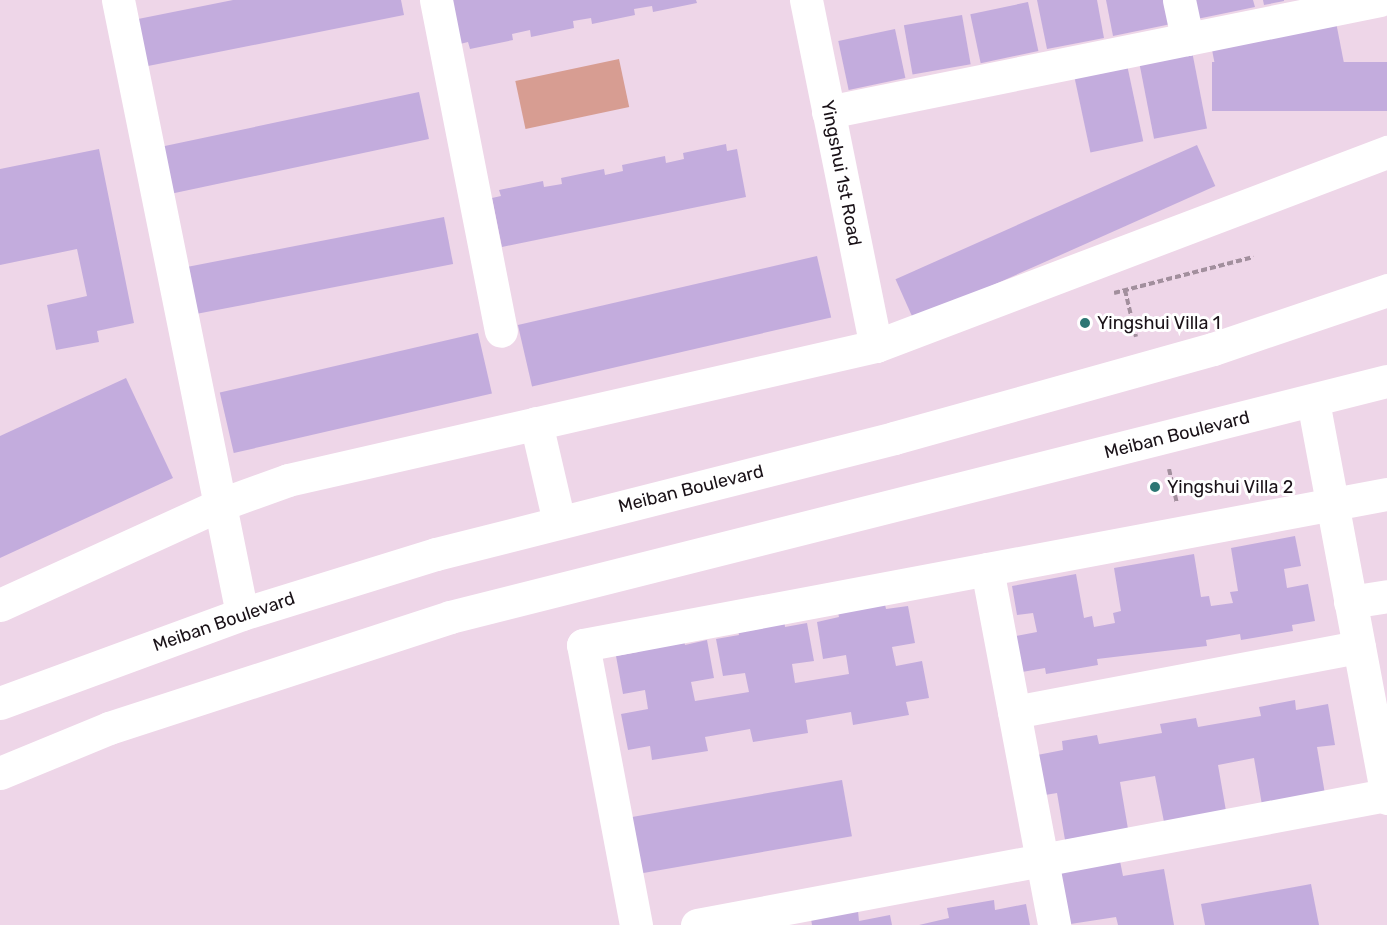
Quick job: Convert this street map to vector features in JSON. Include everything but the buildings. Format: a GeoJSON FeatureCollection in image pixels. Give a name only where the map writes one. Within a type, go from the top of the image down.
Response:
{"type":"FeatureCollection","features":[{"type":"Feature","properties":{"kind":"main road"},"geometry":{"type":"LineString","coordinates":[[118,0],[242,614]]}},
{"type":"Feature","properties":{"kind":"main road"},"geometry":{"type":"LineString","coordinates":[[436,0],[501,331]]}},
{"type":"Feature","properties":{"kind":"main road"},"geometry":{"type":"LineString","coordinates":[[1179,0],[1187,39]]}},
{"type":"Feature","properties":{"kind":"main road"},"geometry":{"type":"LineString","coordinates":[[828,112],[1380,0]]}},
{"type":"Feature","properties":{"kind":"main road","name":"Yingshui 1st Road"},"geometry":{"type":"LineString","coordinates":[[814,2],[828,112],[876,346]]}},
{"type":"Feature","properties":{"kind":"main road"},"geometry":{"type":"LineString","coordinates":[[0,604],[219,505],[288,480],[876,346],[1387,152]]}},
{"type":"Feature","properties":{"kind":"main road","name":"Meiban Boulevard"},"geometry":{"type":"LineString","coordinates":[[0,703],[242,614],[559,522],[894,438],[1214,349],[1387,290]]}},
{"type":"Feature","properties":{"kind":"main road","name":"Meiban Boulevard"},"geometry":{"type":"LineString","coordinates":[[0,772],[121,724],[450,617],[1387,381]]}},
{"type":"Feature","properties":{"kind":"main road"},"geometry":{"type":"LineString","coordinates":[[697,925],[1387,797],[1313,401]]}},
{"type":"Feature","properties":{"kind":"main road"},"geometry":{"type":"LineString","coordinates":[[536,423],[559,522]]}},
{"type":"Feature","properties":{"kind":"main road"},"geometry":{"type":"LineString","coordinates":[[636,925],[583,645],[1387,494]]}},
{"type":"Feature","properties":{"kind":"main road"},"geometry":{"type":"LineString","coordinates":[[987,569],[1054,925]]}},
{"type":"Feature","properties":{"kind":"main road"},"geometry":{"type":"LineString","coordinates":[[1350,602],[1387,596]]}},
{"type":"Feature","properties":{"kind":"main road"},"geometry":{"type":"LineString","coordinates":[[1014,712],[1359,648]]}},
{"type":"Feature","properties":{"kind":"path"},"geometry":{"type":"LineString","coordinates":[[1125,290],[1253,257]]}},
{"type":"Feature","properties":{"kind":"shaded area"},"geometry":{"type":"Polygon","coordinates":[[[619,59],[629,107],[526,129],[515,81],[619,59]]]}},
{"type":"Feature","properties":{"kind":"place","name":"Yingshui Villa 1"},"geometry":{"type":"Point","coordinates":[1085,323]}},
{"type":"Feature","properties":{"kind":"place","name":"Yingshui Villa 2"},"geometry":{"type":"Point","coordinates":[1155,487]}}]}
